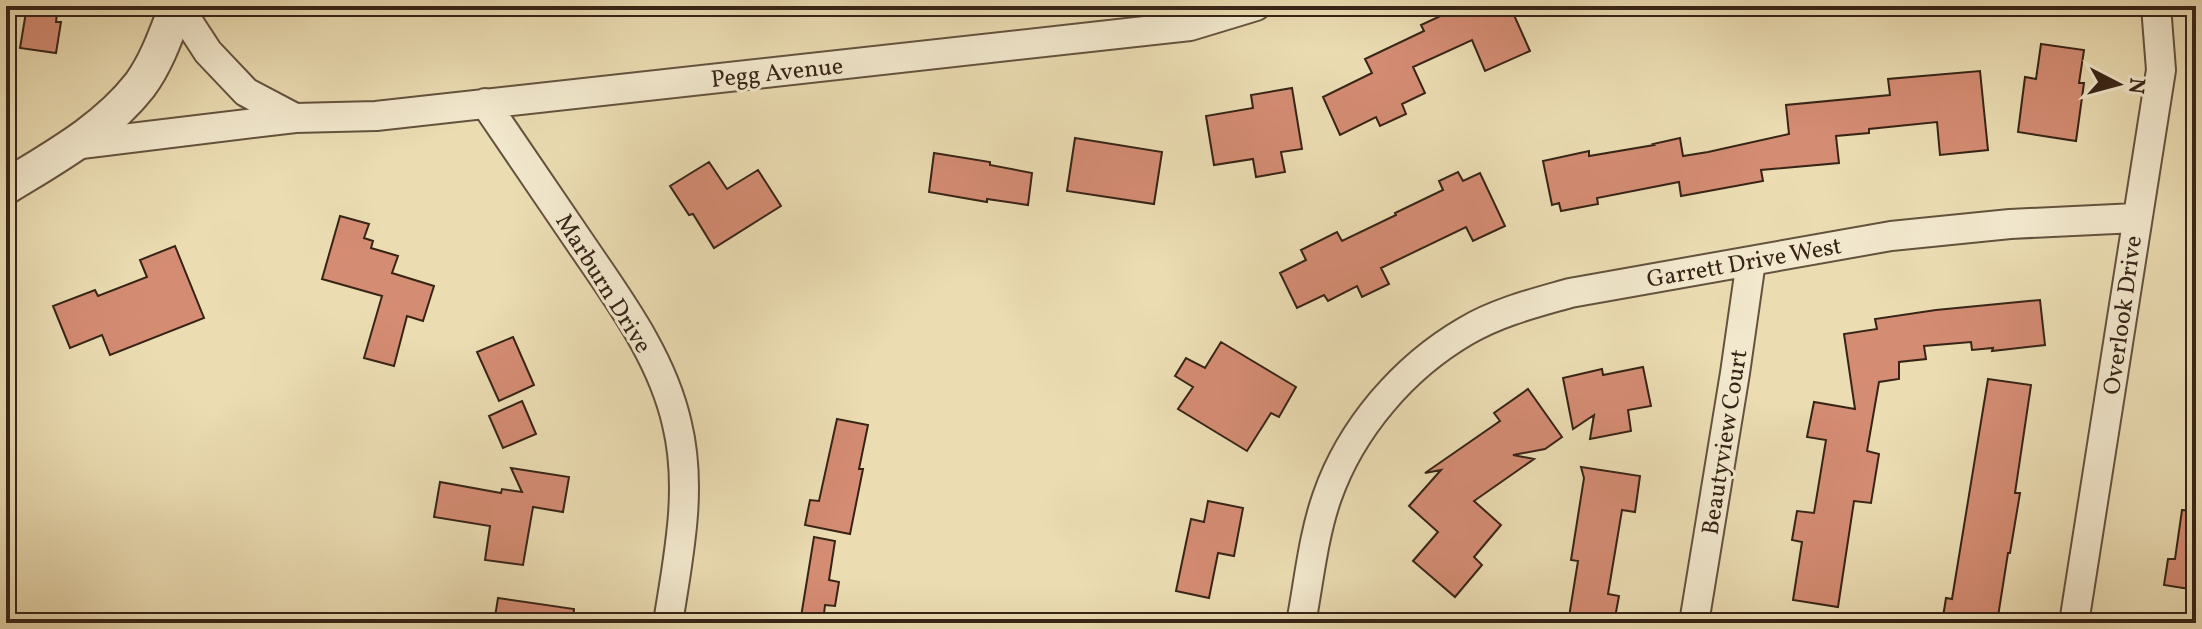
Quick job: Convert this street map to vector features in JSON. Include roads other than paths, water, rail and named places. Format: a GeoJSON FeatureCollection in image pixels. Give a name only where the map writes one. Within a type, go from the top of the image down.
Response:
{"type":"FeatureCollection","features":[{"type":"Feature","properties":{"kind":"street","name":"Pegg Avenue"},"geometry":{"type":"LineString","coordinates":[[178,6],[208,52],[246,92],[295,118]]}},
{"type":"Feature","properties":{"kind":"street"},"geometry":{"type":"LineString","coordinates":[[6,187],[73,145],[110,116],[140,84],[163,43],[178,6]]}},
{"type":"Feature","properties":{"kind":"street","name":"Pegg Avenue"},"geometry":{"type":"LineString","coordinates":[[73,145],[295,118],[376,116],[1190,26],[1256,6]]}},
{"type":"Feature","properties":{"kind":"street","name":"Overlook Drive"},"geometry":{"type":"LineString","coordinates":[[2074,623],[2161,70],[2156,6]]}},
{"type":"Feature","properties":{"kind":"street","name":"Marburn Drive"},"geometry":{"type":"LineString","coordinates":[[485,103],[631,319],[666,387],[678,425],[683,464],[683,530],[668,623]]}},
{"type":"Feature","properties":{"kind":"street","name":"Garrett Drive West"},"geometry":{"type":"LineString","coordinates":[[1301,623],[1326,499],[1360,427],[1427,357],[1468,330],[1519,308],[1570,293],[1891,236],[2010,224],[2136,218]]}},
{"type":"Feature","properties":{"kind":"street","name":"Beautyview Court"},"geometry":{"type":"LineString","coordinates":[[1694,623],[1751,261]]}}]}
